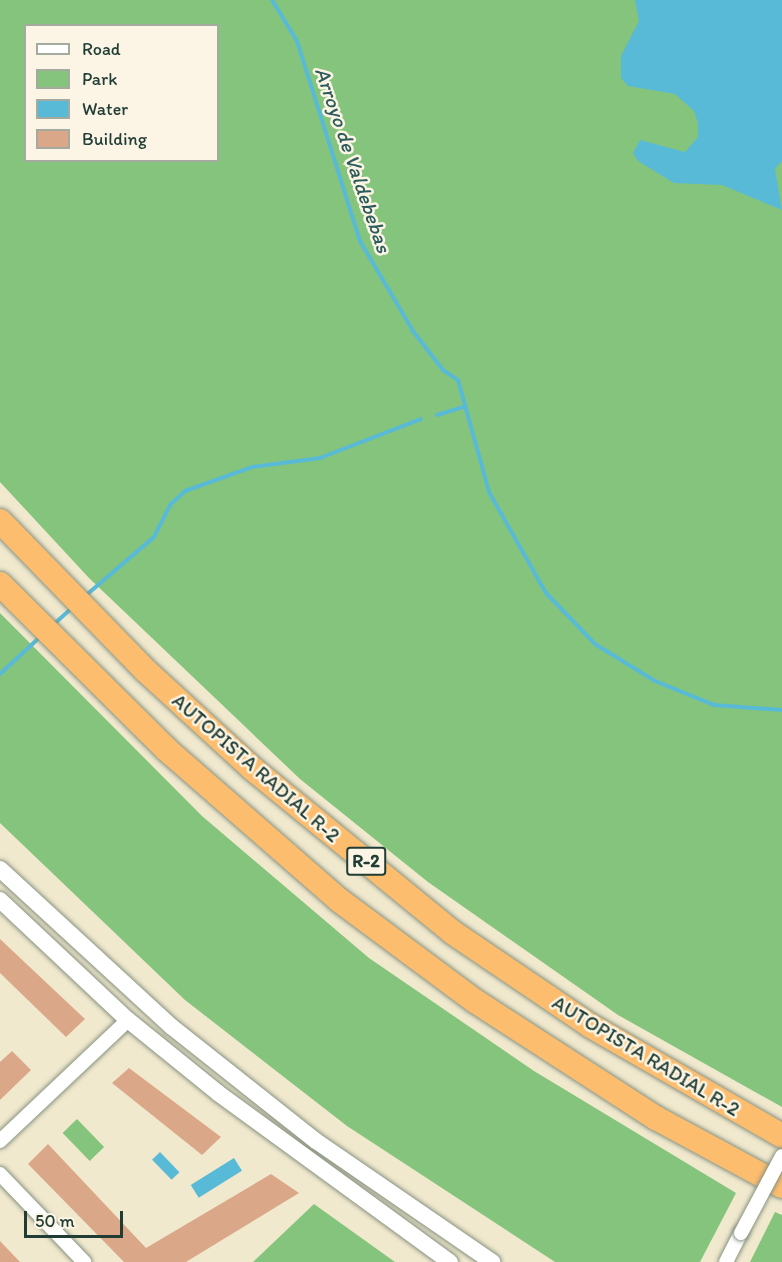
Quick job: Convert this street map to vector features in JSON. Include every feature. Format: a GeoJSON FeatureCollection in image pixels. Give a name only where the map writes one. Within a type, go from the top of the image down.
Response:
{"type":"FeatureCollection","features":[{"type":"Feature","properties":{"kind":"highway","name":"AUTOPISTA RADIAL R-2"},"geometry":{"type":"LineString","coordinates":[[0,521],[145,670],[253,769],[452,932],[591,1026],[782,1136]]}},
{"type":"Feature","properties":{"kind":"highway","name":"R-2"},"geometry":{"type":"LineString","coordinates":[[0,584],[166,749],[339,900],[475,1001],[656,1118],[782,1186]]}},
{"type":"Feature","properties":{"kind":"street"},"geometry":{"type":"LineString","coordinates":[[0,869],[112,976],[316,1142],[492,1262]]}},
{"type":"Feature","properties":{"kind":"street"},"geometry":{"type":"LineString","coordinates":[[0,900],[128,1020],[302,1160],[450,1262]]}},
{"type":"Feature","properties":{"kind":"street"},"geometry":{"type":"LineString","coordinates":[[0,1141],[128,1020]]}},
{"type":"Feature","properties":{"kind":"street"},"geometry":{"type":"LineString","coordinates":[[726,1262],[782,1156]]}},
{"type":"Feature","properties":{"kind":"street"},"geometry":{"type":"LineString","coordinates":[[0,1174],[84,1262]]}},
{"type":"Feature","properties":{"kind":"green space"},"geometry":{"type":"Polygon","coordinates":[[[0,0],[782,0],[782,1107],[618,1015],[428,882],[300,779],[89,578],[0,482],[0,0]]]}},
{"type":"Feature","properties":{"kind":"green space"},"geometry":{"type":"Polygon","coordinates":[[[0,613],[202,816],[369,958],[534,1071],[736,1193],[700,1262],[555,1262],[347,1126],[185,1000],[0,823],[0,613]]]}},
{"type":"Feature","properties":{"kind":"green space"},"geometry":{"type":"Polygon","coordinates":[[[77,1119],[104,1147],[90,1161],[63,1133],[77,1119]]]}},
{"type":"Feature","properties":{"kind":"green space"},"geometry":{"type":"Polygon","coordinates":[[[314,1204],[395,1262],[253,1262],[314,1204]]]}},
{"type":"Feature","properties":{"kind":"green space"},"geometry":{"type":"Polygon","coordinates":[[[775,1212],[782,1215],[782,1262],[750,1262],[775,1212]]]}},
{"type":"Feature","properties":{"kind":"water"},"geometry":{"type":"Polygon","coordinates":[[[635,0],[782,0],[782,161],[775,169],[782,210],[722,185],[674,183],[638,161],[633,153],[640,140],[685,152],[698,137],[698,123],[694,111],[675,94],[628,86],[621,78],[621,56],[639,21],[635,0]]]}},
{"type":"Feature","properties":{"kind":"water"},"geometry":{"type":"Polygon","coordinates":[[[160,1152],[179,1172],[172,1180],[152,1160],[160,1152]]]}},
{"type":"Feature","properties":{"kind":"water"},"geometry":{"type":"Polygon","coordinates":[[[234,1158],[242,1171],[199,1198],[191,1185],[234,1158]]]}},
{"type":"Feature","properties":{"kind":"building"},"geometry":{"type":"Polygon","coordinates":[[[0,939],[85,1019],[66,1037],[0,973],[0,939]]]}},
{"type":"Feature","properties":{"kind":"building"},"geometry":{"type":"Polygon","coordinates":[[[12,1051],[31,1070],[0,1100],[0,1062],[12,1051]]]}},
{"type":"Feature","properties":{"kind":"building"},"geometry":{"type":"Polygon","coordinates":[[[129,1068],[221,1137],[202,1155],[112,1083],[129,1068]]]}},
{"type":"Feature","properties":{"kind":"building"},"geometry":{"type":"Polygon","coordinates":[[[48,1144],[146,1248],[271,1174],[299,1193],[186,1262],[124,1262],[28,1164],[48,1144]]]}},
{"type":"Feature","properties":{"kind":"building"},"geometry":{"type":"Polygon","coordinates":[[[0,1241],[20,1262],[0,1262],[0,1241]]]}},
{"type":"Feature","properties":{"kind":"waterway","name":"Arroyo de Valdebebas"},"geometry":{"type":"LineString","coordinates":[[272,0],[297,41],[360,241],[413,331],[443,370],[458,380],[489,492],[546,593],[595,644],[655,681],[714,705],[782,710]]}},
{"type":"Feature","properties":{"kind":"waterway"},"geometry":{"type":"LineString","coordinates":[[437,415],[464,407]]}},
{"type":"Feature","properties":{"kind":"waterway"},"geometry":{"type":"LineString","coordinates":[[84,597],[154,537],[170,505],[185,491],[252,467],[320,458],[421,419]]}},
{"type":"Feature","properties":{"kind":"waterway"},"geometry":{"type":"LineString","coordinates":[[53,625],[72,608]]}},
{"type":"Feature","properties":{"kind":"waterway"},"geometry":{"type":"LineString","coordinates":[[0,674],[41,636]]}}]}
